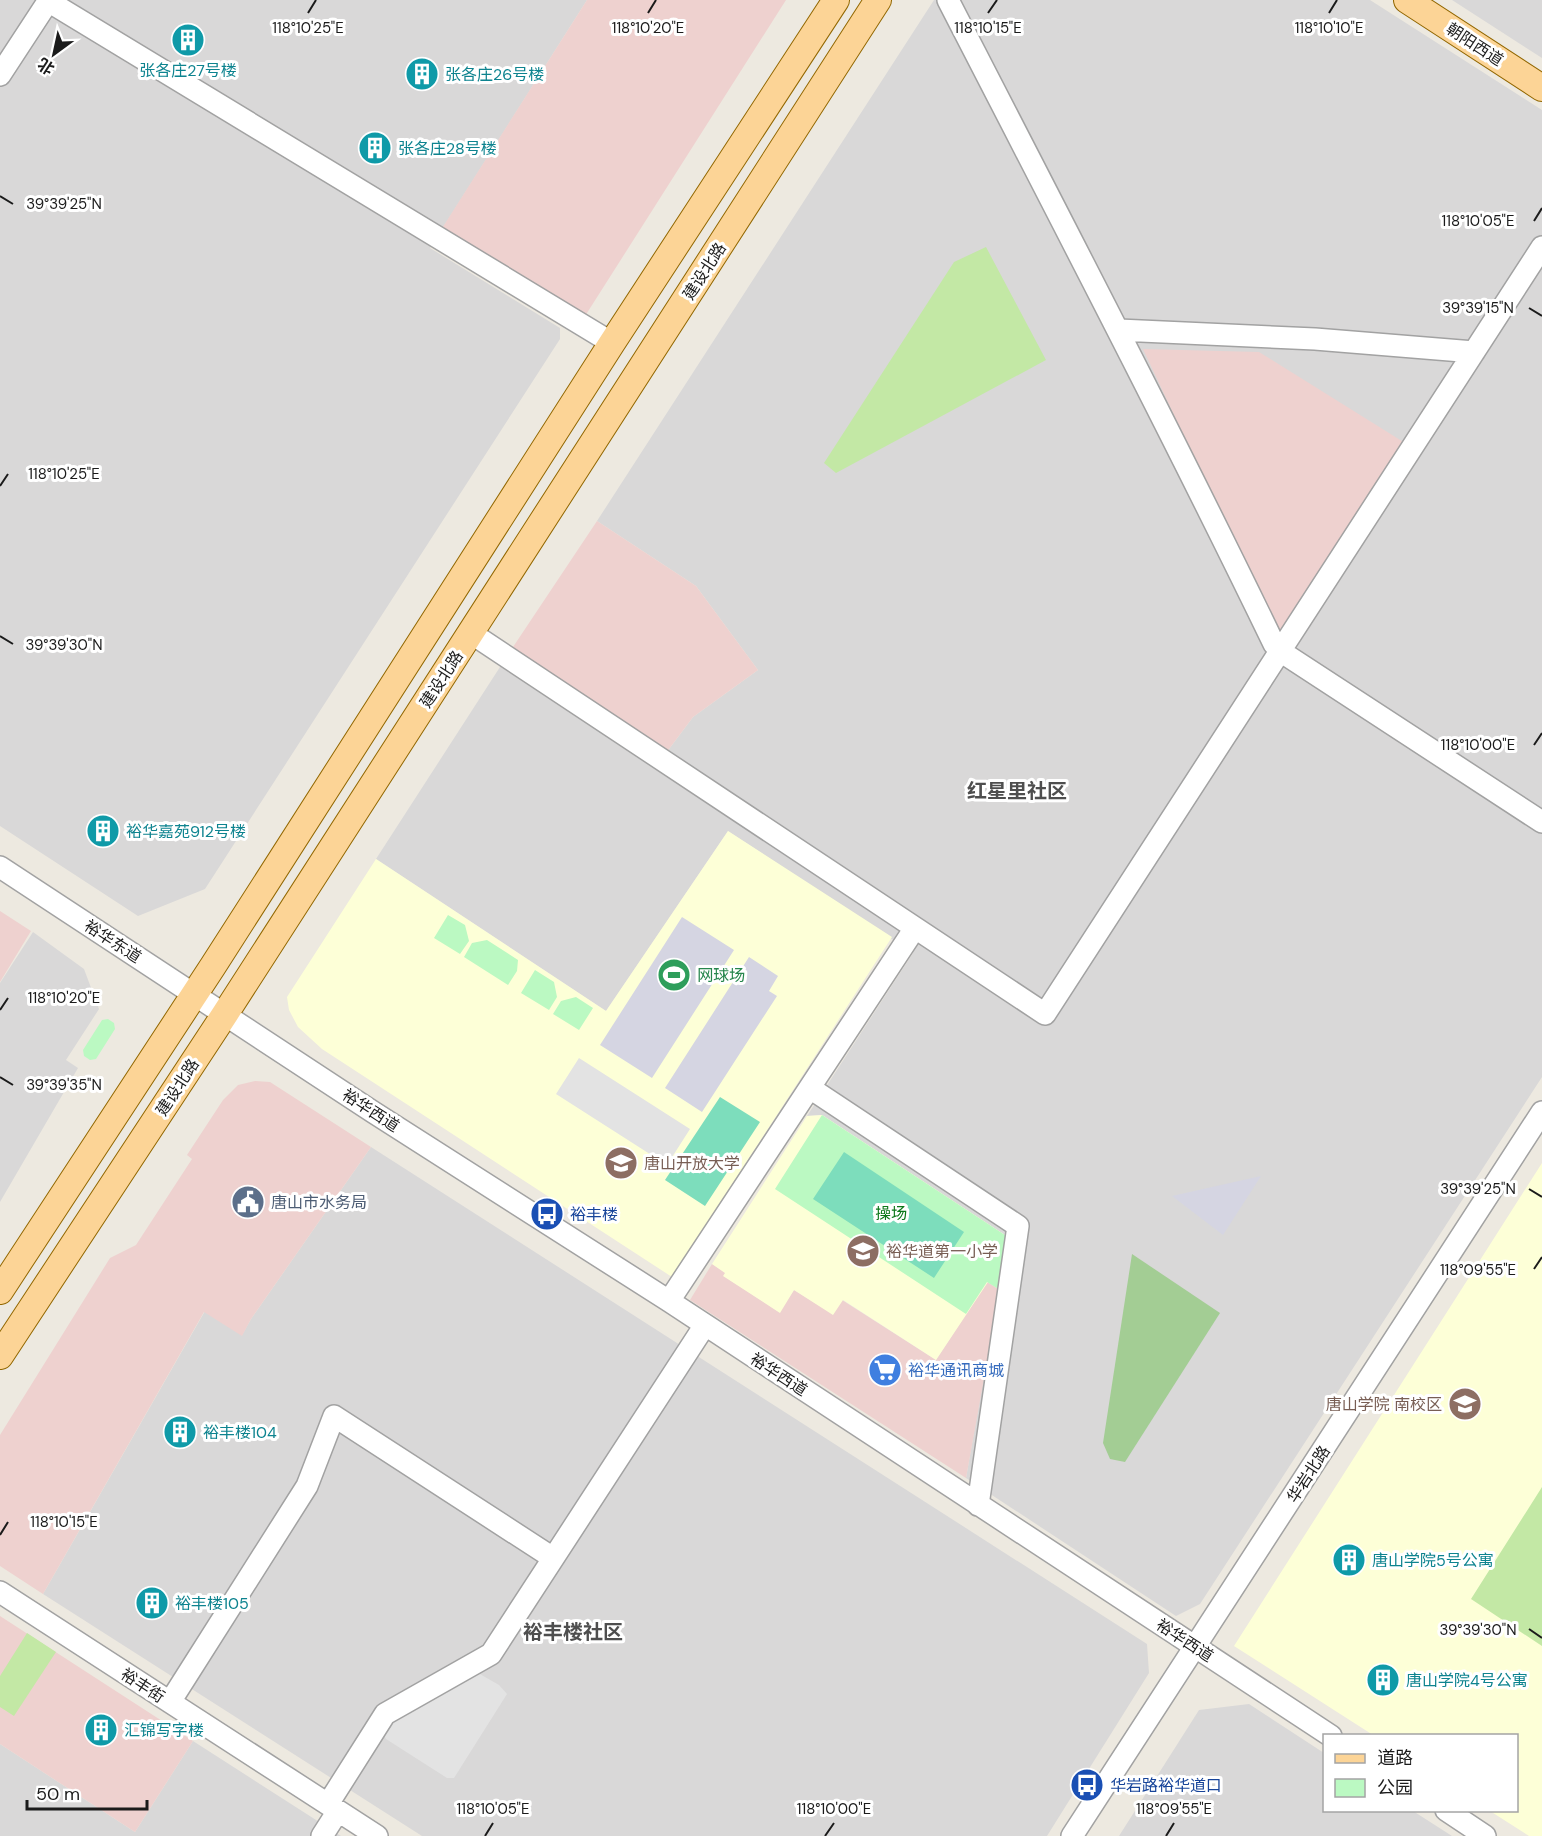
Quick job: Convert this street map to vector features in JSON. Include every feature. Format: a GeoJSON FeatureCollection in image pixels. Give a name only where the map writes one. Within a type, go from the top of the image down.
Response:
{"type":"FeatureCollection","features":[{"type":"Feature","properties":{"kind":"main road"},"geometry":{"type":"LineString","coordinates":[[0,1291],[371,722],[612,343],[836,0]]}},
{"type":"Feature","properties":{"kind":"main road","name":"建设北路"},"geometry":{"type":"LineString","coordinates":[[0,1356],[225,1014],[878,0]]}},
{"type":"Feature","properties":{"kind":"main road","name":"朝阳西道"},"geometry":{"type":"LineString","coordinates":[[1407,0],[1542,88]]}},
{"type":"Feature","properties":{"kind":"street"},"geometry":{"type":"LineString","coordinates":[[948,0],[1119,330],[1206,502],[1274,644],[1280,651],[1542,822]]}},
{"type":"Feature","properties":{"kind":"street"},"geometry":{"type":"LineString","coordinates":[[0,75],[48,1],[612,343]]}},
{"type":"Feature","properties":{"kind":"street"},"geometry":{"type":"LineString","coordinates":[[471,633],[1045,1014],[1542,247]]}},
{"type":"Feature","properties":{"kind":"street"},"geometry":{"type":"LineString","coordinates":[[1119,330],[1304,339],[1474,352]]}},
{"type":"Feature","properties":{"kind":"street","name":"裕华东道"},"geometry":{"type":"LineString","coordinates":[[0,867],[225,1014]]}},
{"type":"Feature","properties":{"kind":"street"},"geometry":{"type":"LineString","coordinates":[[669,1301],[915,927]]}},
{"type":"Feature","properties":{"kind":"street","name":"裕华西道"},"geometry":{"type":"LineString","coordinates":[[225,1014],[373,1112],[669,1301],[1328,1734]]}},
{"type":"Feature","properties":{"kind":"street"},"geometry":{"type":"LineString","coordinates":[[810,1088],[1018,1226],[978,1505]]}},
{"type":"Feature","properties":{"kind":"street","name":"华岩北路"},"geometry":{"type":"LineString","coordinates":[[1072,1836],[1542,1112]]}},
{"type":"Feature","properties":{"kind":"street"},"geometry":{"type":"LineString","coordinates":[[322,1836],[333,1808],[385,1714],[491,1654],[705,1325]]}},
{"type":"Feature","properties":{"kind":"street"},"geometry":{"type":"LineString","coordinates":[[170,1702],[307,1486],[334,1416],[553,1558]]}},
{"type":"Feature","properties":{"kind":"street","name":"裕丰街"},"geometry":{"type":"LineString","coordinates":[[0,1592],[377,1836]]}},
{"type":"Feature","properties":{"kind":"street"},"geometry":{"type":"LineString","coordinates":[[1449,1812],[1485,1836]]}},
{"type":"Feature","properties":{"kind":"shaded area"},"geometry":{"type":"Polygon","coordinates":[[[0,0],[587,0],[430,248],[560,328],[560,339],[205,889],[138,916],[0,826],[0,0]]]}},
{"type":"Feature","properties":{"kind":"shaded area"},"geometry":{"type":"Polygon","coordinates":[[[587,0],[786,0],[580,324],[439,233],[587,0]]]}},
{"type":"Feature","properties":{"kind":"shaded area"},"geometry":{"type":"Polygon","coordinates":[[[934,0],[1370,0],[1542,110],[1542,1077],[1200,1604],[1176,1616],[966,1478],[1008,1237],[822,1115],[807,1116],[913,953],[728,831],[606,1011],[376,859],[511,650],[666,753],[693,717],[758,670],[696,586],[597,521],[934,0]]]}},
{"type":"Feature","properties":{"kind":"shaded area"},"geometry":{"type":"Polygon","coordinates":[[[1452,0],[1542,0],[1542,58],[1452,0]]]}},
{"type":"Feature","properties":{"kind":"shaded area"},"geometry":{"type":"Polygon","coordinates":[[[1143,349],[1259,352],[1405,443],[1277,635],[1143,349]]]}},
{"type":"Feature","properties":{"kind":"shaded area"},"geometry":{"type":"Polygon","coordinates":[[[597,521],[696,586],[758,670],[693,717],[666,753],[511,650],[597,521]]]}},
{"type":"Feature","properties":{"kind":"shaded area","name":"唐山开放大学"},"geometry":{"type":"Polygon","coordinates":[[[728,831],[892,937],[672,1277],[322,1049],[298,1027],[289,1010],[287,997],[376,859],[606,1011],[728,831]]]}},
{"type":"Feature","properties":{"kind":"shaded area"},"geometry":{"type":"Polygon","coordinates":[[[0,911],[31,931],[0,982],[0,911]]]}},
{"type":"Feature","properties":{"kind":"shaded area"},"geometry":{"type":"Polygon","coordinates":[[[682,917],[734,950],[652,1078],[600,1045],[682,917]]]}},
{"type":"Feature","properties":{"kind":"shaded area"},"geometry":{"type":"Polygon","coordinates":[[[33,932],[84,969],[99,1009],[66,1060],[78,1068],[0,1202],[0,983],[33,932]]]}},
{"type":"Feature","properties":{"kind":"shaded area"},"geometry":{"type":"Polygon","coordinates":[[[749,957],[778,976],[769,991],[777,996],[702,1112],[665,1088],[749,957]]]}},
{"type":"Feature","properties":{"kind":"shaded area"},"geometry":{"type":"Polygon","coordinates":[[[579,1058],[690,1129],[667,1165],[556,1094],[579,1058]]]}},
{"type":"Feature","properties":{"kind":"shaded area"},"geometry":{"type":"Polygon","coordinates":[[[255,1081],[270,1082],[371,1147],[251,1319],[242,1336],[204,1312],[43,1594],[0,1566],[0,1435],[110,1258],[136,1245],[192,1159],[187,1155],[223,1100],[238,1085],[255,1081]]]}},
{"type":"Feature","properties":{"kind":"shaded area","name":"裕华道第一小学"},"geometry":{"type":"Polygon","coordinates":[[[822,1115],[1008,1237],[988,1282],[936,1360],[843,1300],[833,1315],[794,1290],[780,1313],[723,1276],[725,1273],[712,1264],[807,1116],[822,1115]]]}},
{"type":"Feature","properties":{"kind":"shaded area"},"geometry":{"type":"Polygon","coordinates":[[[371,1147],[1147,1644],[1149,1673],[1047,1836],[422,1836],[43,1594],[205,1311],[242,1335],[371,1147]]]}},
{"type":"Feature","properties":{"kind":"shaded area","name":"唐山学院 南校区"},"geometry":{"type":"Polygon","coordinates":[[[1542,1163],[1542,1836],[1529,1836],[1492,1812],[1518,1812],[1518,1734],[1371,1734],[1234,1646],[1542,1163]]]}},
{"type":"Feature","properties":{"kind":"shaded area"},"geometry":{"type":"Polygon","coordinates":[[[1261,1176],[1223,1235],[1172,1196],[1261,1176]]]}},
{"type":"Feature","properties":{"kind":"shaded area"},"geometry":{"type":"Polygon","coordinates":[[[712,1264],[726,1273],[724,1276],[779,1312],[794,1290],[833,1314],[842,1300],[936,1360],[987,1282],[1000,1290],[966,1478],[690,1300],[712,1264]]]}},
{"type":"Feature","properties":{"kind":"shaded area"},"geometry":{"type":"Polygon","coordinates":[[[0,1616],[193,1741],[135,1832],[0,1744],[0,1616]]]}},
{"type":"Feature","properties":{"kind":"shaded area"},"geometry":{"type":"Polygon","coordinates":[[[478,1673],[499,1685],[507,1694],[454,1778],[447,1778],[386,1739],[381,1729],[390,1715],[478,1673]]]}},
{"type":"Feature","properties":{"kind":"shaded area"},"geometry":{"type":"Polygon","coordinates":[[[1249,1704],[1323,1752],[1323,1812],[1415,1812],[1452,1836],[1119,1836],[1199,1710],[1249,1704]]]}},
{"type":"Feature","properties":{"kind":"shaded area"},"geometry":{"type":"Polygon","coordinates":[[[193,1741],[341,1836],[0,1836],[0,1744],[135,1832],[193,1741]]]}},
{"type":"Feature","properties":{"kind":"green space"},"geometry":{"type":"Polygon","coordinates":[[[986,247],[1046,360],[836,473],[824,463],[954,262],[986,247]]]}},
{"type":"Feature","properties":{"kind":"green space"},"geometry":{"type":"Polygon","coordinates":[[[448,915],[465,925],[469,941],[460,954],[434,938],[448,915]]]}},
{"type":"Feature","properties":{"kind":"green space"},"geometry":{"type":"Polygon","coordinates":[[[487,940],[518,960],[517,971],[508,985],[464,957],[472,943],[487,940]]]}},
{"type":"Feature","properties":{"kind":"green space"},"geometry":{"type":"Polygon","coordinates":[[[535,970],[554,982],[557,997],[549,1010],[521,993],[535,970]]]}},
{"type":"Feature","properties":{"kind":"green space"},"geometry":{"type":"Polygon","coordinates":[[[576,997],[593,1008],[579,1030],[553,1014],[561,1001],[576,997]]]}},
{"type":"Feature","properties":{"kind":"green space"},"geometry":{"type":"Polygon","coordinates":[[[108,1019],[114,1023],[115,1029],[96,1059],[90,1060],[84,1056],[83,1050],[102,1020],[108,1019]]]}},
{"type":"Feature","properties":{"kind":"green space"},"geometry":{"type":"Polygon","coordinates":[[[720,1097],[760,1122],[705,1206],[665,1180],[720,1097]]]}},
{"type":"Feature","properties":{"kind":"green space","name":"操场"},"geometry":{"type":"Polygon","coordinates":[[[822,1115],[1008,1237],[1000,1290],[987,1282],[966,1314],[775,1189],[822,1115]]]}},
{"type":"Feature","properties":{"kind":"green space"},"geometry":{"type":"Polygon","coordinates":[[[844,1152],[964,1232],[934,1278],[813,1199],[844,1152]]]}},
{"type":"Feature","properties":{"kind":"green space"},"geometry":{"type":"Polygon","coordinates":[[[1132,1254],[1220,1313],[1125,1462],[1110,1459],[1103,1443],[1132,1254]]]}},
{"type":"Feature","properties":{"kind":"green space"},"geometry":{"type":"Polygon","coordinates":[[[1542,1487],[1542,1646],[1471,1599],[1542,1487]]]}},
{"type":"Feature","properties":{"kind":"green space"},"geometry":{"type":"Polygon","coordinates":[[[27,1633],[56,1652],[14,1716],[0,1707],[0,1676],[27,1633]]]}},
{"type":"Feature","properties":{"kind":"place","name":"张各庄27号楼"},"geometry":{"type":"Point","coordinates":[188,40]}},
{"type":"Feature","properties":{"kind":"place","name":"张各庄26号楼"},"geometry":{"type":"Point","coordinates":[422,74]}},
{"type":"Feature","properties":{"kind":"place","name":"张各庄28号楼"},"geometry":{"type":"Point","coordinates":[375,148]}},
{"type":"Feature","properties":{"kind":"place","name":"裕华嘉苑912号楼"},"geometry":{"type":"Point","coordinates":[103,831]}},
{"type":"Feature","properties":{"kind":"place","name":"网球场"},"geometry":{"type":"Point","coordinates":[674,975]}},
{"type":"Feature","properties":{"kind":"place","name":"唐山开放大学"},"geometry":{"type":"Point","coordinates":[621,1163]}},
{"type":"Feature","properties":{"kind":"place","name":"唐山市水务局"},"geometry":{"type":"Point","coordinates":[248,1202]}},
{"type":"Feature","properties":{"kind":"place","name":"裕丰楼"},"geometry":{"type":"Point","coordinates":[547,1214]}},
{"type":"Feature","properties":{"kind":"place","name":"裕华道第一小学"},"geometry":{"type":"Point","coordinates":[863,1251]}},
{"type":"Feature","properties":{"kind":"place","name":"裕华通讯商城"},"geometry":{"type":"Point","coordinates":[885,1370]}},
{"type":"Feature","properties":{"kind":"place","name":"唐山学院 南校区"},"geometry":{"type":"Point","coordinates":[1465,1404]}},
{"type":"Feature","properties":{"kind":"place","name":"裕丰楼104"},"geometry":{"type":"Point","coordinates":[180,1432]}},
{"type":"Feature","properties":{"kind":"place","name":"唐山学院5号公寓"},"geometry":{"type":"Point","coordinates":[1349,1560]}},
{"type":"Feature","properties":{"kind":"place","name":"裕丰楼105"},"geometry":{"type":"Point","coordinates":[152,1603]}},
{"type":"Feature","properties":{"kind":"place","name":"唐山学院4号公寓"},"geometry":{"type":"Point","coordinates":[1383,1680]}},
{"type":"Feature","properties":{"kind":"place","name":"汇锦写字楼"},"geometry":{"type":"Point","coordinates":[101,1730]}},
{"type":"Feature","properties":{"kind":"place","name":"华岩路裕华道口"},"geometry":{"type":"Point","coordinates":[1087,1785]}},
{"type":"Feature","properties":{"kind":"district","name":"红星里社区"},"geometry":{"type":"Point","coordinates":[1017,791]}},
{"type":"Feature","properties":{"kind":"district","name":"裕丰楼社区"},"geometry":{"type":"Point","coordinates":[573,1632]}}]}
